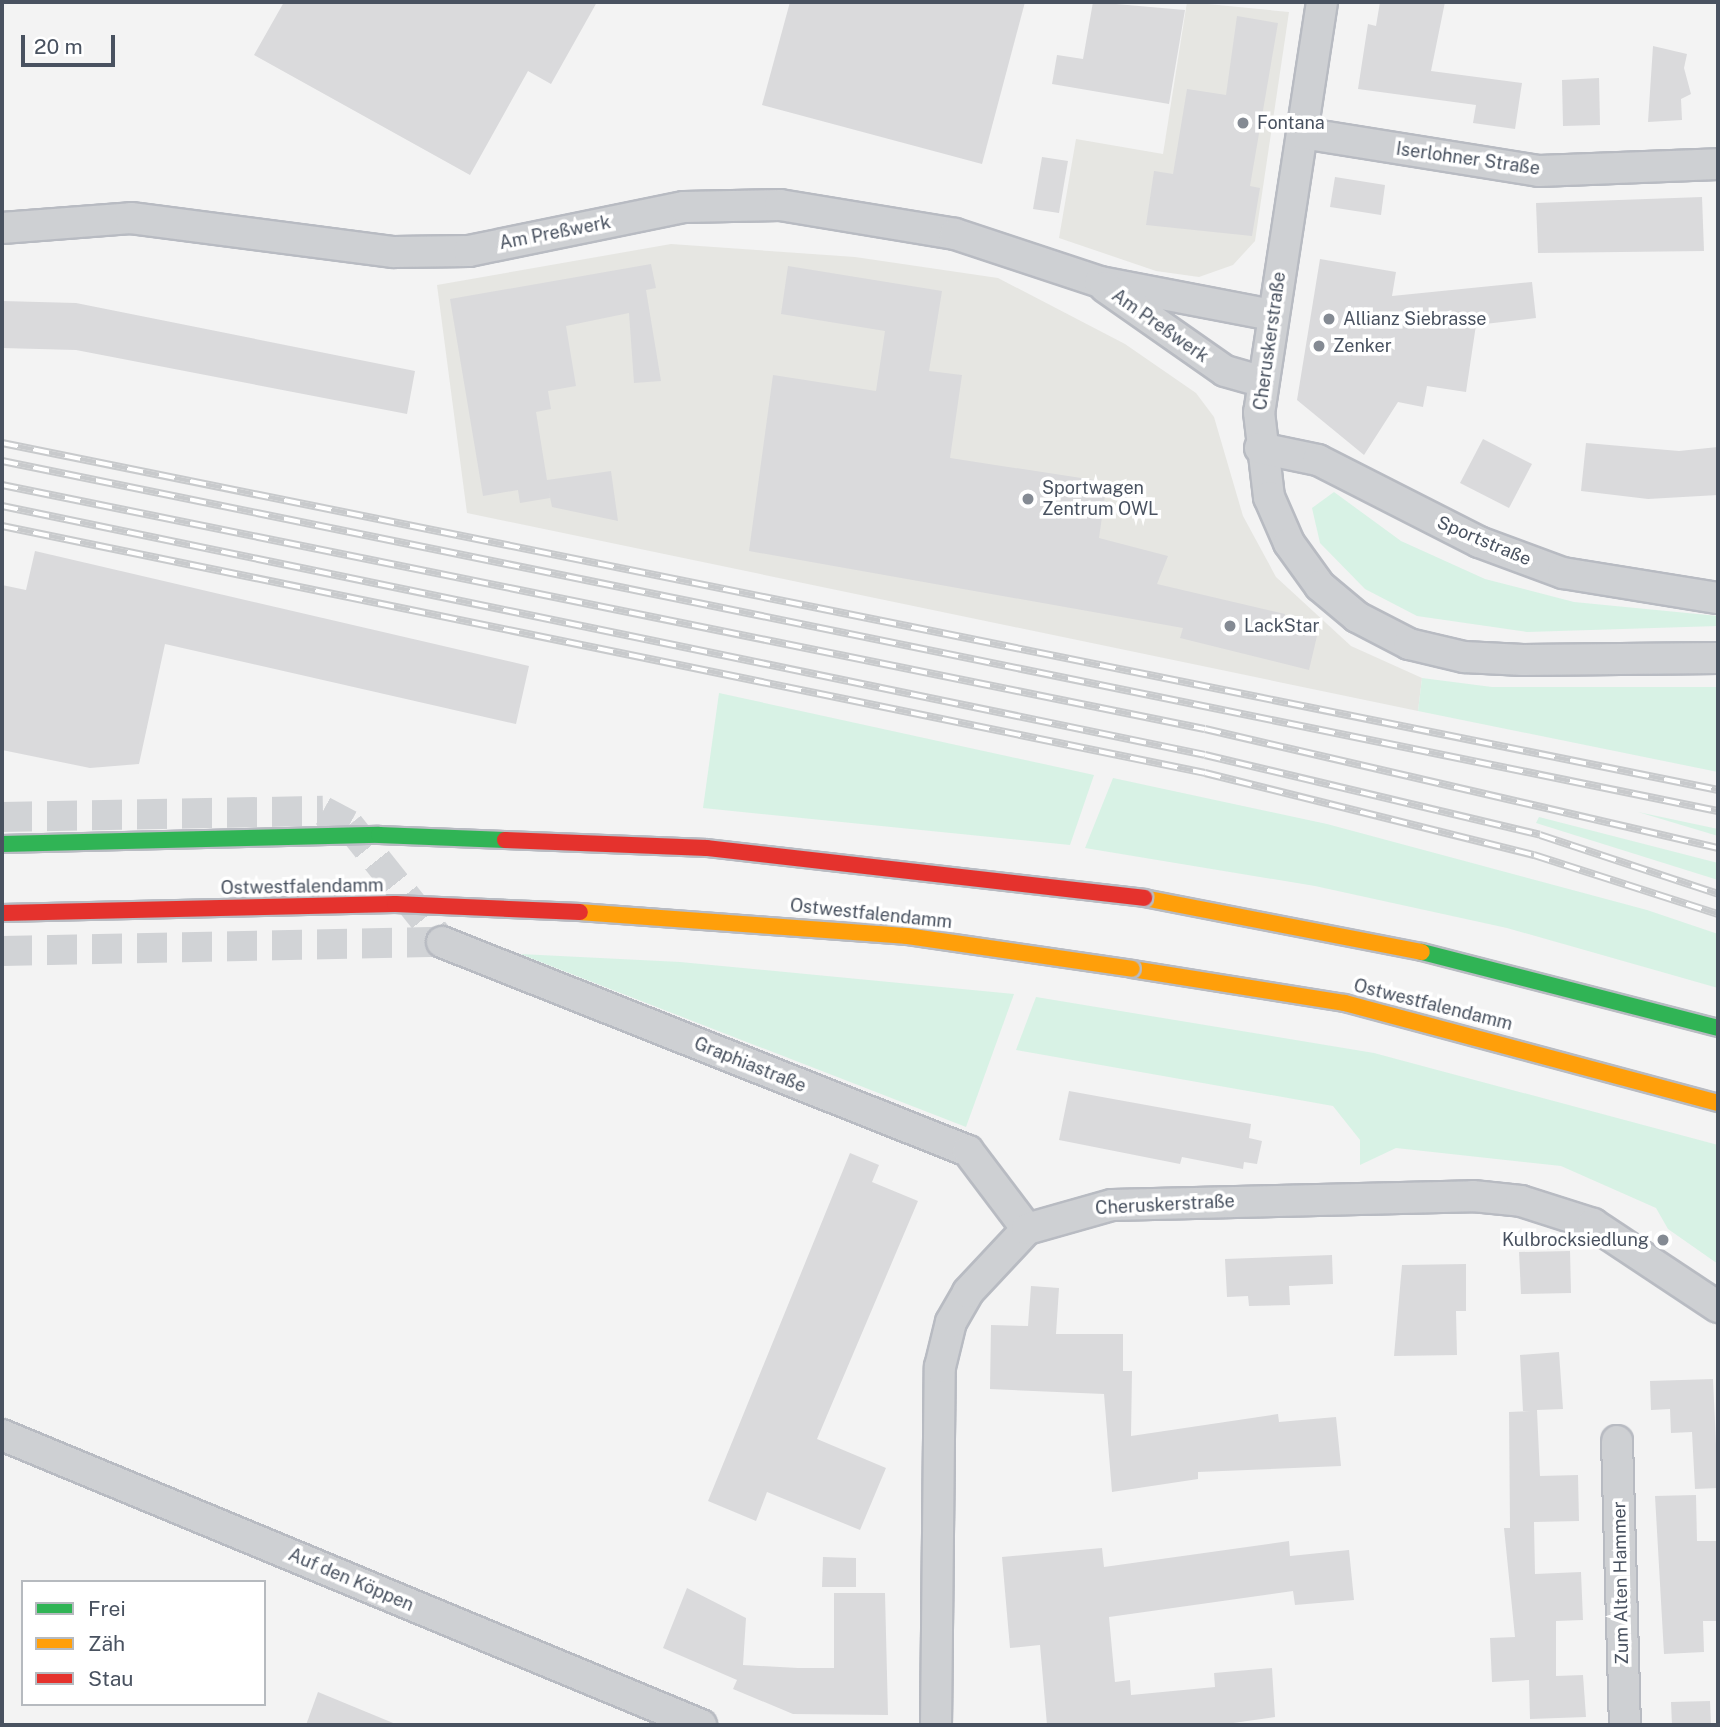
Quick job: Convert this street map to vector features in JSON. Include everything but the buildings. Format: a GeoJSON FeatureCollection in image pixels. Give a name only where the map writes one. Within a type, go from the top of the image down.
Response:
{"type":"FeatureCollection","features":[{"type":"Feature","properties":{"kind":"highway"},"geometry":{"type":"LineString","coordinates":[[2,844],[379,835],[707,848],[1144,898],[1365,938],[1718,1028]]}},
{"type":"Feature","properties":{"kind":"highway","name":"Ostwestfalendamm"},"geometry":{"type":"LineString","coordinates":[[2,913],[395,904],[695,917],[907,936],[1345,1003],[1718,1103]]}},
{"type":"Feature","properties":{"kind":"street","name":"Cheruskerstraße"},"geometry":{"type":"LineString","coordinates":[[1322,2],[1261,381],[1260,448],[1269,497],[1289,543],[1320,586],[1357,617],[1409,644],[1464,657],[1523,660],[1718,659]]}},
{"type":"Feature","properties":{"kind":"street","name":"Iserlohner Straße"},"geometry":{"type":"LineString","coordinates":[[1302,133],[1539,171],[1718,164]]}},
{"type":"Feature","properties":{"kind":"street","name":"Am Preßwerk"},"geometry":{"type":"LineString","coordinates":[[2,228],[131,218],[394,252],[469,251],[684,207],[780,205],[955,234],[1100,282],[1272,315]]}},
{"type":"Feature","properties":{"kind":"street","name":"Am Preßwerk"},"geometry":{"type":"LineString","coordinates":[[1100,282],[1225,371],[1261,381]]}},
{"type":"Feature","properties":{"kind":"street","name":"Sportstraße"},"geometry":{"type":"LineString","coordinates":[[1260,448],[1318,460],[1479,542],[1563,573],[1718,598]]}},
{"type":"Feature","properties":{"kind":"street","name":"Graphiastraße"},"geometry":{"type":"LineString","coordinates":[[442,943],[968,1151],[1027,1229]]}},
{"type":"Feature","properties":{"kind":"street","name":"Cheruskerstraße"},"geometry":{"type":"LineString","coordinates":[[1027,1229],[1112,1205],[1460,1196],[1521,1201],[1593,1224],[1718,1307]]}},
{"type":"Feature","properties":{"kind":"street"},"geometry":{"type":"LineString","coordinates":[[936,1725],[940,1367],[951,1322],[968,1292],[1027,1229]]}},
{"type":"Feature","properties":{"kind":"street","name":"Auf den Köppen"},"geometry":{"type":"LineString","coordinates":[[2,1435],[701,1725]]}},
{"type":"Feature","properties":{"kind":"street","name":"Zum Alten Hammer"},"geometry":{"type":"LineString","coordinates":[[1617,1441],[1625,1725]]}},
{"type":"Feature","properties":{"kind":"shaded area"},"geometry":{"type":"Polygon","coordinates":[[[1187,2],[1289,12],[1255,241],[1233,265],[1199,277],[1156,271],[1059,238],[1076,139],[1163,154],[1187,2]]]}},
{"type":"Feature","properties":{"kind":"shaded area"},"geometry":{"type":"Polygon","coordinates":[[[671,244],[855,257],[998,278],[1125,344],[1196,393],[1214,417],[1243,516],[1276,577],[1351,646],[1422,678],[1418,711],[467,513],[437,285],[671,244]]]}},
{"type":"Feature","properties":{"kind":"green space"},"geometry":{"type":"Polygon","coordinates":[[[1334,492],[1401,541],[1485,579],[1574,602],[1718,616],[1718,626],[1527,632],[1417,616],[1365,589],[1320,543],[1312,508],[1334,492]]]}},
{"type":"Feature","properties":{"kind":"green space"},"geometry":{"type":"Polygon","coordinates":[[[1422,678],[1492,687],[1718,687],[1718,772],[1418,711],[1422,678]]]}},
{"type":"Feature","properties":{"kind":"green space"},"geometry":{"type":"Polygon","coordinates":[[[719,693],[1094,775],[1070,845],[703,808],[719,693]]]}},
{"type":"Feature","properties":{"kind":"green space"},"geometry":{"type":"Polygon","coordinates":[[[1113,778],[1327,824],[1647,910],[1718,934],[1718,988],[1507,928],[1315,886],[1085,848],[1113,778]]]}},
{"type":"Feature","properties":{"kind":"green space"},"geometry":{"type":"Polygon","coordinates":[[[1638,812],[1718,829],[1718,836],[1638,812]]]}},
{"type":"Feature","properties":{"kind":"green space"},"geometry":{"type":"Polygon","coordinates":[[[1539,817],[1718,863],[1718,880],[1536,823],[1539,817]]]}},
{"type":"Feature","properties":{"kind":"green space"},"geometry":{"type":"Polygon","coordinates":[[[520,954],[680,962],[1014,994],[966,1127],[520,954]]]}},
{"type":"Feature","properties":{"kind":"green space"},"geometry":{"type":"Polygon","coordinates":[[[1036,997],[1374,1053],[1718,1145],[1718,1264],[1668,1229],[1656,1208],[1561,1166],[1396,1148],[1360,1165],[1360,1140],[1333,1106],[1016,1050],[1036,997]]]}},
{"type":"Feature","properties":{"kind":"tunnel"},"geometry":{"type":"LineString","coordinates":[[2,817],[323,811],[349,825],[442,942]]}},
{"type":"Feature","properties":{"kind":"tunnel"},"geometry":{"type":"LineString","coordinates":[[2,951],[442,942]]}},
{"type":"Feature","properties":{"kind":"railway"},"geometry":{"type":"LineString","coordinates":[[2,443],[1718,790]]}},
{"type":"Feature","properties":{"kind":"railway"},"geometry":{"type":"LineString","coordinates":[[2,461],[1718,811]]}},
{"type":"Feature","properties":{"kind":"railway"},"geometry":{"type":"LineString","coordinates":[[2,485],[1205,729],[1718,848]]}},
{"type":"Feature","properties":{"kind":"railway"},"geometry":{"type":"LineString","coordinates":[[2,506],[1205,755],[1540,835],[1718,894]]}},
{"type":"Feature","properties":{"kind":"railway"},"geometry":{"type":"LineString","coordinates":[[2,526],[1205,773],[1534,855],[1718,914]]}},
{"type":"Feature","properties":{"kind":"traffic: fast"},"geometry":{"type":"LineString","coordinates":[[2,844],[379,835],[505,840]]}},
{"type":"Feature","properties":{"kind":"traffic: fast"},"geometry":{"type":"LineString","coordinates":[[1422,952],[1718,1028]]}},
{"type":"Feature","properties":{"kind":"traffic: slow"},"geometry":{"type":"LineString","coordinates":[[1144,898],[1422,952]]}},
{"type":"Feature","properties":{"kind":"traffic: slow"},"geometry":{"type":"LineString","coordinates":[[580,912],[907,936],[1132,969]]}},
{"type":"Feature","properties":{"kind":"traffic: slow"},"geometry":{"type":"LineString","coordinates":[[1132,969],[1345,1003],[1718,1103]]}},
{"type":"Feature","properties":{"kind":"traffic: jam"},"geometry":{"type":"LineString","coordinates":[[505,840],[707,848],[1144,898]]}},
{"type":"Feature","properties":{"kind":"traffic: jam"},"geometry":{"type":"LineString","coordinates":[[2,913],[395,904],[580,912]]}},
{"type":"Feature","properties":{"kind":"place","name":"Fontana"},"geometry":{"type":"Point","coordinates":[1243,123]}},
{"type":"Feature","properties":{"kind":"place","name":"Allianz Siebrasse"},"geometry":{"type":"Point","coordinates":[1329,319]}},
{"type":"Feature","properties":{"kind":"place","name":"Zenker"},"geometry":{"type":"Point","coordinates":[1319,346]}},
{"type":"Feature","properties":{"kind":"place","name":"Sportwagen Zentrum OWL"},"geometry":{"type":"Point","coordinates":[1028,499]}},
{"type":"Feature","properties":{"kind":"place","name":"LackStar"},"geometry":{"type":"Point","coordinates":[1230,626]}},
{"type":"Feature","properties":{"kind":"place","name":"Kulbrocksiedlung"},"geometry":{"type":"Point","coordinates":[1663,1240]}}]}
